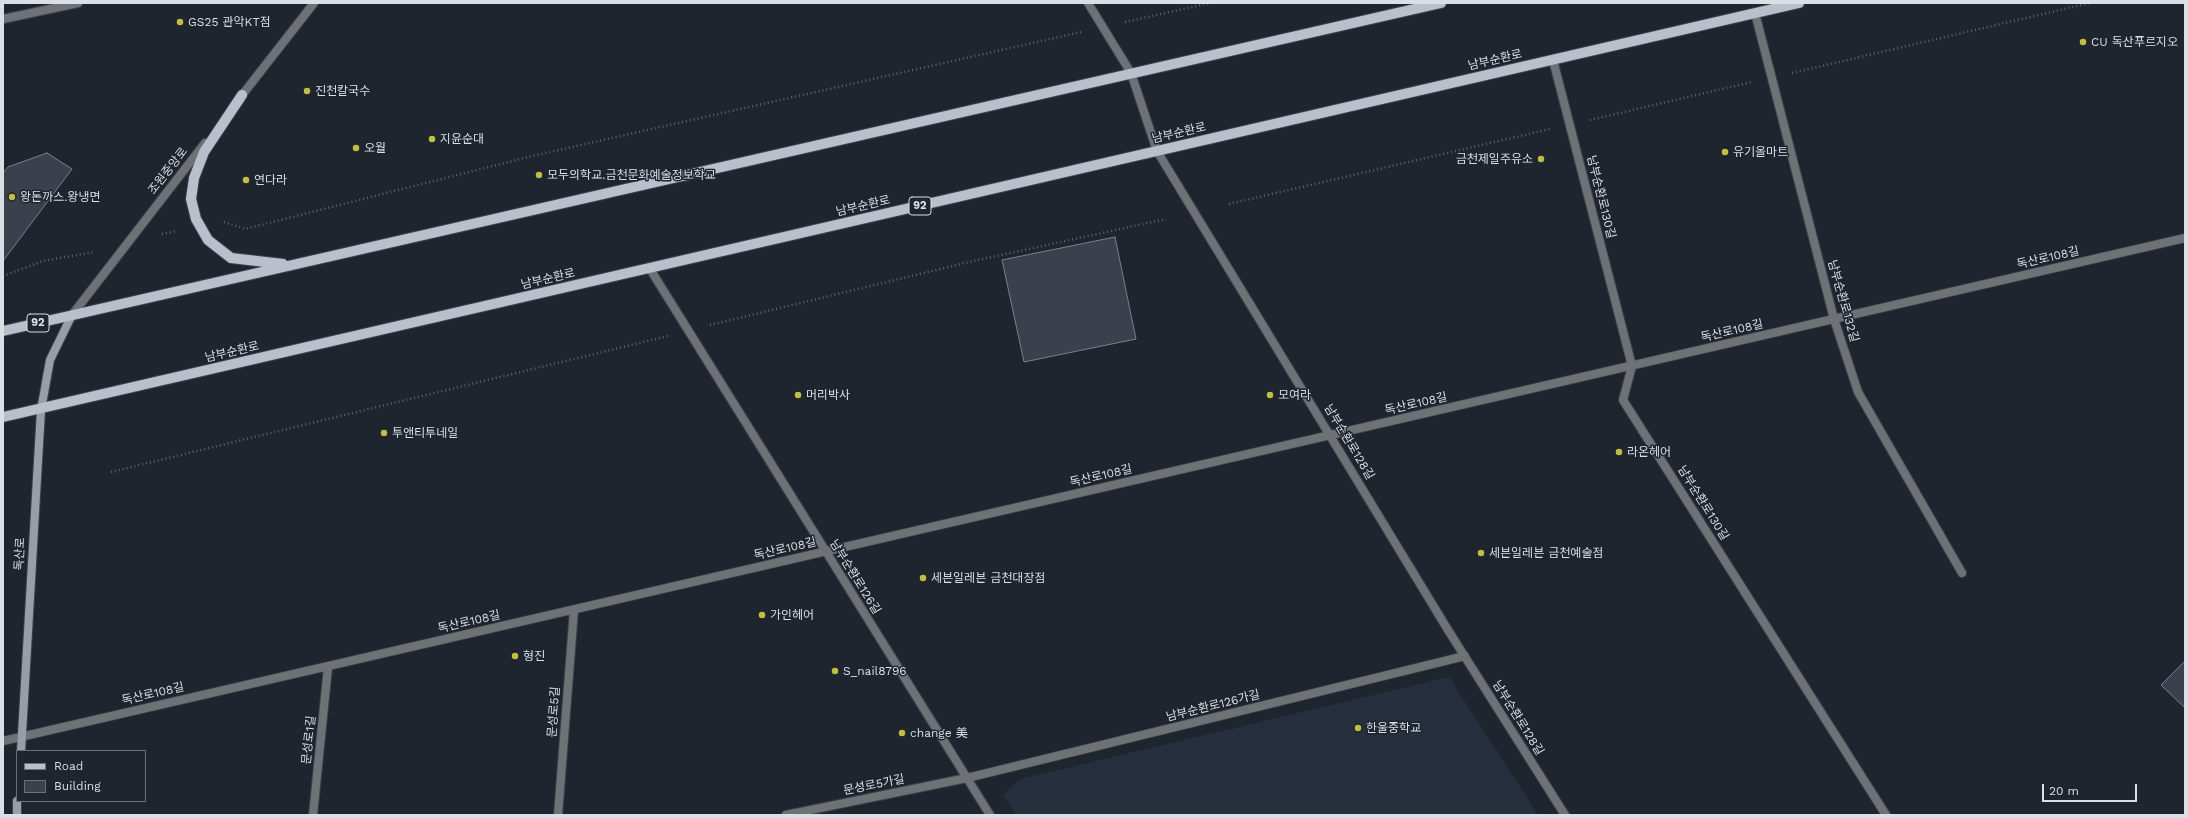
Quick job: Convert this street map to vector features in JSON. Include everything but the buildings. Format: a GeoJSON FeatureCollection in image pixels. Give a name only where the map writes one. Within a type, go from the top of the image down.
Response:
{"type":"FeatureCollection","features":[{"type":"Feature","properties":{"kind":"main road","name":"92"},"geometry":{"type":"LineString","coordinates":[[3,331],[1441,3]]}},
{"type":"Feature","properties":{"kind":"main road","name":"남부순환로"},"geometry":{"type":"LineString","coordinates":[[3,417],[41,410],[1799,3]]}},
{"type":"Feature","properties":{"kind":"main road"},"geometry":{"type":"LineString","coordinates":[[242,95],[204,152],[194,178],[191,200],[200,226],[208,240],[231,258],[291,265]]}},
{"type":"Feature","properties":{"kind":"main road","name":"조원중앙로"},"geometry":{"type":"LineString","coordinates":[[50,360],[72,315]]}},
{"type":"Feature","properties":{"kind":"main road","name":"독산로"},"geometry":{"type":"LineString","coordinates":[[21,750],[41,410],[50,360]]}},
{"type":"Feature","properties":{"kind":"main road"},"geometry":{"type":"LineString","coordinates":[[16,815],[17,802]]}},
{"type":"Feature","properties":{"kind":"street"},"geometry":{"type":"LineString","coordinates":[[3,19],[78,3]]}},
{"type":"Feature","properties":{"kind":"street","name":"조원중앙로"},"geometry":{"type":"LineString","coordinates":[[72,315],[314,3]]}},
{"type":"Feature","properties":{"kind":"street","name":"남부순환로128길"},"geometry":{"type":"LineString","coordinates":[[1088,3],[1131,73],[1157,151],[1464,656],[1565,815]]}},
{"type":"Feature","properties":{"kind":"street","name":"남부순환로132길"},"geometry":{"type":"LineString","coordinates":[[1755,13],[1834,319],[1858,392],[1962,573]]}},
{"type":"Feature","properties":{"kind":"street","name":"남부순환로130길"},"geometry":{"type":"LineString","coordinates":[[1553,60],[1632,366],[1624,400],[1886,815]]}},
{"type":"Feature","properties":{"kind":"street","name":"독산로108길"},"geometry":{"type":"LineString","coordinates":[[3,741],[2185,238]]}},
{"type":"Feature","properties":{"kind":"street","name":"남부순환로126길"},"geometry":{"type":"LineString","coordinates":[[650,269],[990,815]]}},
{"type":"Feature","properties":{"kind":"street","name":"문성로5길"},"geometry":{"type":"LineString","coordinates":[[558,815],[574,610]]}},
{"type":"Feature","properties":{"kind":"street","name":"남부순환로126가길"},"geometry":{"type":"LineString","coordinates":[[967,778],[1464,656]]}},
{"type":"Feature","properties":{"kind":"street","name":"문성로1길"},"geometry":{"type":"LineString","coordinates":[[313,815],[328,667]]}},
{"type":"Feature","properties":{"kind":"street","name":"문성로5가길"},"geometry":{"type":"LineString","coordinates":[[786,815],[967,778]]}},
{"type":"Feature","properties":{"kind":"street"},"geometry":{"type":"LineString","coordinates":[[828,815],[829,806]]}},
{"type":"Feature","properties":{"kind":"path"},"geometry":{"type":"LineString","coordinates":[[3,276],[43,261],[126,246],[163,233],[200,226],[218,220],[245,229],[528,157],[1210,3]]}},
{"type":"Feature","properties":{"kind":"path"},"geometry":{"type":"LineString","coordinates":[[1229,204],[2090,3]]}},
{"type":"Feature","properties":{"kind":"path"},"geometry":{"type":"LineString","coordinates":[[111,472],[969,262],[1166,219]]}},
{"type":"Feature","properties":{"kind":"shaded area","name":"한울중학교"},"geometry":{"type":"Polygon","coordinates":[[[1449,677],[1538,815],[1016,815],[1003,795],[1020,779],[1449,677]]]}},
{"type":"Feature","properties":{"kind":"place","name":"GS25 관악KT점"},"geometry":{"type":"Point","coordinates":[180,22]}},
{"type":"Feature","properties":{"kind":"place","name":"CU 독산푸르지오"},"geometry":{"type":"Point","coordinates":[2083,42]}},
{"type":"Feature","properties":{"kind":"place","name":"진천칼국수"},"geometry":{"type":"Point","coordinates":[307,91]}},
{"type":"Feature","properties":{"kind":"place","name":"지윤순대"},"geometry":{"type":"Point","coordinates":[432,139]}},
{"type":"Feature","properties":{"kind":"place","name":"오월"},"geometry":{"type":"Point","coordinates":[356,148]}},
{"type":"Feature","properties":{"kind":"place","name":"유기올마트"},"geometry":{"type":"Point","coordinates":[1725,152]}},
{"type":"Feature","properties":{"kind":"place","name":"금천제일주유소"},"geometry":{"type":"Point","coordinates":[1541,159]}},
{"type":"Feature","properties":{"kind":"place","name":"모두의학교.금천문화예술정보학교"},"geometry":{"type":"Point","coordinates":[539,175]}},
{"type":"Feature","properties":{"kind":"place","name":"연다라"},"geometry":{"type":"Point","coordinates":[246,180]}},
{"type":"Feature","properties":{"kind":"place","name":"왕돈까스.왕냉면"},"geometry":{"type":"Point","coordinates":[12,197]}},
{"type":"Feature","properties":{"kind":"place","name":"머리박사"},"geometry":{"type":"Point","coordinates":[798,395]}},
{"type":"Feature","properties":{"kind":"place","name":"모여라"},"geometry":{"type":"Point","coordinates":[1270,395]}},
{"type":"Feature","properties":{"kind":"place","name":"투앤티투네일"},"geometry":{"type":"Point","coordinates":[384,433]}},
{"type":"Feature","properties":{"kind":"place","name":"라온헤어"},"geometry":{"type":"Point","coordinates":[1619,452]}},
{"type":"Feature","properties":{"kind":"place","name":"세븐일레븐 금천예술점"},"geometry":{"type":"Point","coordinates":[1481,553]}},
{"type":"Feature","properties":{"kind":"place","name":"세븐일레븐 금천대장점"},"geometry":{"type":"Point","coordinates":[923,578]}},
{"type":"Feature","properties":{"kind":"place","name":"가인헤어"},"geometry":{"type":"Point","coordinates":[762,615]}},
{"type":"Feature","properties":{"kind":"place","name":"형진"},"geometry":{"type":"Point","coordinates":[515,656]}},
{"type":"Feature","properties":{"kind":"place","name":"S_nail8796"},"geometry":{"type":"Point","coordinates":[835,671]}},
{"type":"Feature","properties":{"kind":"place","name":"한울중학교"},"geometry":{"type":"Point","coordinates":[1358,728]}},
{"type":"Feature","properties":{"kind":"place","name":"change 美"},"geometry":{"type":"Point","coordinates":[902,733]}}]}
